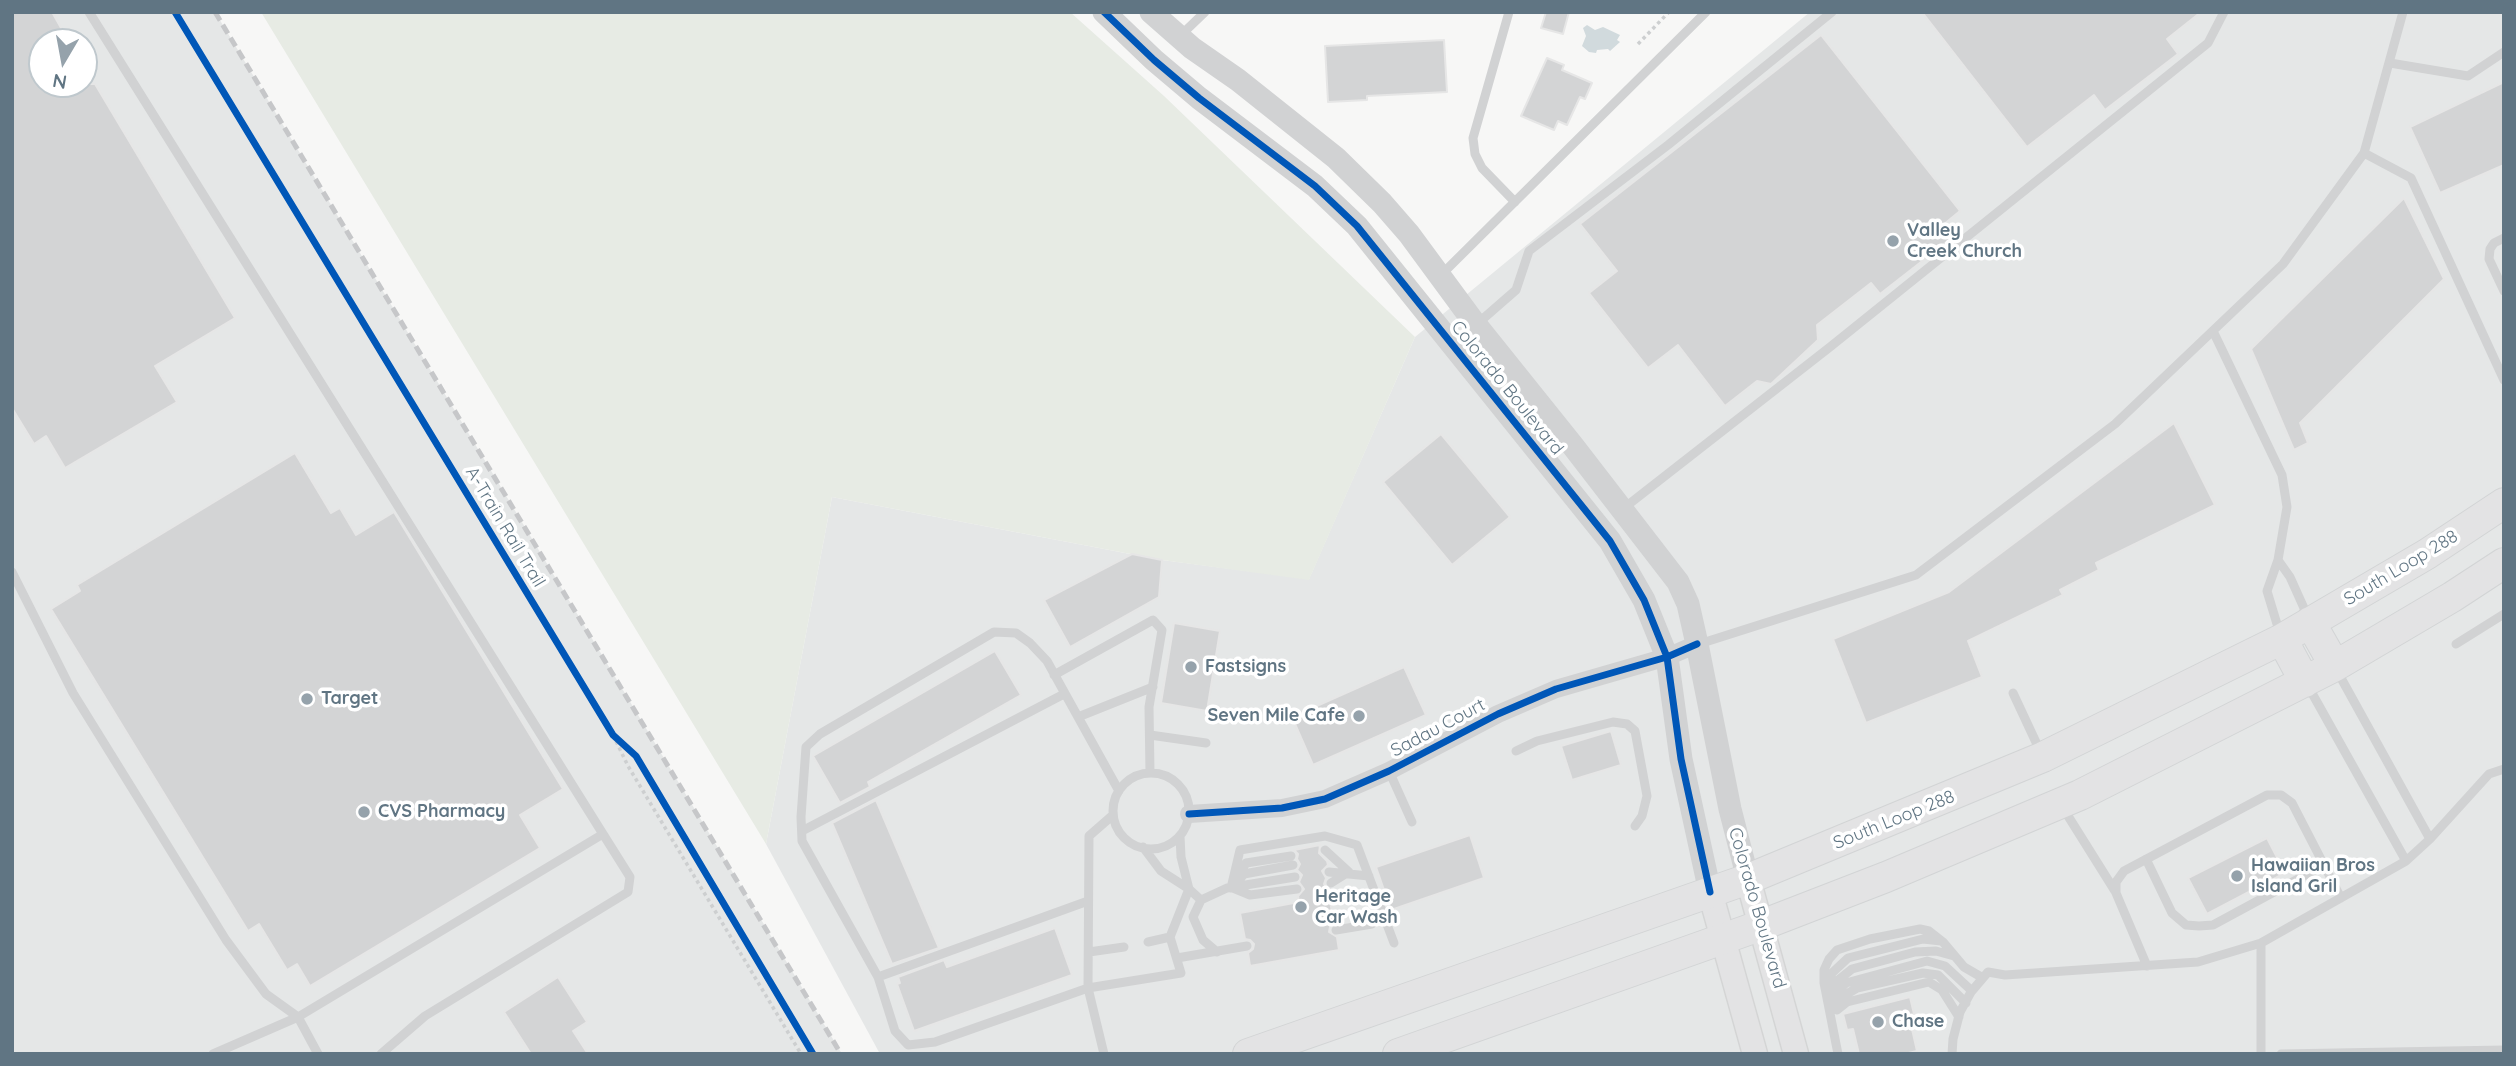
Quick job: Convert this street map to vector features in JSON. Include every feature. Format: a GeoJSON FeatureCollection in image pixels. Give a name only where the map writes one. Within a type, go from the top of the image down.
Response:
{"type":"FeatureCollection","features":[{"type":"Feature","properties":{"kind":"highway","name":"South Loop 288"},"geometry":{"type":"LineString","coordinates":[[1248,1054],[1748,879],[2043,757],[2281,639],[2427,554],[2504,503]]}},
{"type":"Feature","properties":{"kind":"highway"},"geometry":{"type":"LineString","coordinates":[[1411,1051],[1762,925],[1886,877],[2060,803],[2335,666],[2504,563]]}},
{"type":"Feature","properties":{"kind":"highway"},"geometry":{"type":"LineString","coordinates":[[2310,622],[2335,666]]}},
{"type":"Feature","properties":{"kind":"highway"},"geometry":{"type":"LineString","coordinates":[[2281,639],[2305,682]]}},
{"type":"Feature","properties":{"kind":"main road","name":"Colorado Boulevard"},"geometry":{"type":"LineString","coordinates":[[1748,879],[1796,1054]]}},
{"type":"Feature","properties":{"kind":"main road","name":"Colorado Boulevard"},"geometry":{"type":"LineString","coordinates":[[1710,892],[1751,1051]]}},
{"type":"Feature","properties":{"kind":"street","name":"Colorado Boulevard"},"geometry":{"type":"LineString","coordinates":[[1104,12],[1154,60],[1199,98],[1315,186],[1357,226],[1610,541],[1644,600],[1667,657],[1681,759],[1710,892]]}},
{"type":"Feature","properties":{"kind":"street","name":"Colorado Boulevard"},"geometry":{"type":"LineString","coordinates":[[1156,14],[1179,38],[1238,80],[1354,174],[1409,234],[1476,325],[1678,582],[1688,604],[1730,809],[1748,879]]}},
{"type":"Feature","properties":{"kind":"street"},"geometry":{"type":"LineString","coordinates":[[1131,39],[1156,14]]}},
{"type":"Feature","properties":{"kind":"street"},"geometry":{"type":"LineString","coordinates":[[1154,60],[1179,38]]}},
{"type":"Feature","properties":{"kind":"street"},"geometry":{"type":"LineString","coordinates":[[1413,296],[1439,277]]}},
{"type":"Feature","properties":{"kind":"street","name":"Sadau Court"},"geometry":{"type":"LineString","coordinates":[[1189,814],[1282,808],[1325,799],[1389,771],[1498,715],[1556,689],[1667,657],[1697,644]]}},
{"type":"Feature","properties":{"kind":"lane"},"geometry":{"type":"LineString","coordinates":[[89,12],[630,877],[628,892],[425,1016],[381,1054]]}},
{"type":"Feature","properties":{"kind":"lane"},"geometry":{"type":"LineString","coordinates":[[1179,38],[1205,12]]}},
{"type":"Feature","properties":{"kind":"lane"},"geometry":{"type":"LineString","coordinates":[[1509,12],[1473,138],[1475,154],[1482,168],[1515,202]]}},
{"type":"Feature","properties":{"kind":"lane"},"geometry":{"type":"LineString","coordinates":[[1439,277],[1706,12]]}},
{"type":"Feature","properties":{"kind":"lane"},"geometry":{"type":"LineString","coordinates":[[1476,325],[1516,290],[1528,251],[1668,145],[1832,12]]}},
{"type":"Feature","properties":{"kind":"lane"},"geometry":{"type":"LineString","coordinates":[[1623,509],[2208,43],[2224,12]]}},
{"type":"Feature","properties":{"kind":"lane"},"geometry":{"type":"LineString","coordinates":[[1697,644],[1916,575],[2115,424],[2283,264],[2364,153],[2403,12]]}},
{"type":"Feature","properties":{"kind":"lane"},"geometry":{"type":"LineString","coordinates":[[2390,63],[2468,76],[2504,52]]}},
{"type":"Feature","properties":{"kind":"lane"},"geometry":{"type":"LineString","coordinates":[[2364,153],[2411,178],[2504,380]]}},
{"type":"Feature","properties":{"kind":"lane"},"geometry":{"type":"LineString","coordinates":[[2504,239],[2494,243],[2489,259],[2504,291]]}},
{"type":"Feature","properties":{"kind":"lane"},"geometry":{"type":"LineString","coordinates":[[2213,331],[2281,475],[2287,507],[2278,560],[2267,591],[2281,639]]}},
{"type":"Feature","properties":{"kind":"lane"},"geometry":{"type":"LineString","coordinates":[[2278,560],[2290,577],[2310,622]]}},
{"type":"Feature","properties":{"kind":"lane"},"geometry":{"type":"LineString","coordinates":[[12,572],[73,693],[220,931],[266,994],[298,1017],[318,1054]]}},
{"type":"Feature","properties":{"kind":"lane"},"geometry":{"type":"LineString","coordinates":[[2456,644],[2504,614]]}},
{"type":"Feature","properties":{"kind":"lane"},"geometry":{"type":"LineString","coordinates":[[1054,675],[1153,620],[1162,630],[1149,707],[1150,773]]}},
{"type":"Feature","properties":{"kind":"lane"},"geometry":{"type":"LineString","coordinates":[[1119,791],[1047,661],[1016,633],[994,632],[820,734],[806,747],[802,841],[878,978],[895,1031],[908,1045],[934,1042],[1088,988],[1181,973],[1170,937],[1189,889],[1181,857],[1180,836]]}},
{"type":"Feature","properties":{"kind":"lane"},"geometry":{"type":"LineString","coordinates":[[2335,666],[2430,839]]}},
{"type":"Feature","properties":{"kind":"lane"},"geometry":{"type":"LineString","coordinates":[[2305,682],[2406,861]]}},
{"type":"Feature","properties":{"kind":"lane"},"geometry":{"type":"LineString","coordinates":[[1078,718],[1153,687]]}},
{"type":"Feature","properties":{"kind":"lane"},"geometry":{"type":"LineString","coordinates":[[2012,693],[2043,757]]}},
{"type":"Feature","properties":{"kind":"lane"},"geometry":{"type":"LineString","coordinates":[[802,831],[1064,694]]}},
{"type":"Feature","properties":{"kind":"lane"},"geometry":{"type":"LineString","coordinates":[[1516,751],[1537,741],[1613,722],[1627,724],[1635,731],[1647,796],[1642,816],[1634,826]]}},
{"type":"Feature","properties":{"kind":"lane"},"geometry":{"type":"LineString","coordinates":[[1150,735],[1206,743]]}},
{"type":"Feature","properties":{"kind":"lane"},"geometry":{"type":"LineString","coordinates":[[1952,1054],[1959,1017],[1972,991],[1988,972],[2005,975],[2198,962],[2261,943],[2406,861],[2430,839],[2489,774],[2504,769]]}},
{"type":"Feature","properties":{"kind":"lane"},"geometry":{"type":"LineString","coordinates":[[1389,771],[1412,822]]}},
{"type":"Feature","properties":{"kind":"lane"},"geometry":{"type":"LineString","coordinates":[[1138,775],[1163,775],[1174,781],[1183,790],[1188,801],[1189,814],[1180,836],[1158,849],[1133,845],[1116,827],[1114,802],[1119,791],[1138,775]]}},
{"type":"Feature","properties":{"kind":"lane"},"geometry":{"type":"LineString","coordinates":[[2116,893],[2116,882],[2124,871],[2267,795],[2281,795],[2292,803],[2341,898]]}},
{"type":"Feature","properties":{"kind":"lane"},"geometry":{"type":"LineString","coordinates":[[2060,803],[2116,893],[2147,966]]}},
{"type":"Feature","properties":{"kind":"lane"},"geometry":{"type":"LineString","coordinates":[[1104,1054],[1088,988],[1088,836],[1113,815]]}},
{"type":"Feature","properties":{"kind":"lane"},"geometry":{"type":"LineString","coordinates":[[213,1054],[298,1017],[603,834]]}},
{"type":"Feature","properties":{"kind":"lane"},"geometry":{"type":"LineString","coordinates":[[1231,888],[1240,850],[1325,836],[1357,845],[1394,943]]}},
{"type":"Feature","properties":{"kind":"lane"},"geometry":{"type":"LineString","coordinates":[[1143,847],[1161,871],[1201,900]]}},
{"type":"Feature","properties":{"kind":"lane"},"geometry":{"type":"LineString","coordinates":[[1325,854],[1349,873]]}},
{"type":"Feature","properties":{"kind":"lane"},"geometry":{"type":"LineString","coordinates":[[2146,859],[2172,913],[2186,925],[2199,926],[2213,925],[2324,865]]}},
{"type":"Feature","properties":{"kind":"lane"},"geometry":{"type":"LineString","coordinates":[[1231,888],[1244,874],[1292,860]]}},
{"type":"Feature","properties":{"kind":"lane"},"geometry":{"type":"LineString","coordinates":[[1329,872],[1369,876]]}},
{"type":"Feature","properties":{"kind":"lane"},"geometry":{"type":"LineString","coordinates":[[1331,883],[1349,873]]}},
{"type":"Feature","properties":{"kind":"lane"},"geometry":{"type":"LineString","coordinates":[[1217,952],[1203,940],[1193,917],[1201,900],[1231,888],[1295,877]]}},
{"type":"Feature","properties":{"kind":"lane"},"geometry":{"type":"LineString","coordinates":[[1231,888],[1250,895],[1297,889]]}},
{"type":"Feature","properties":{"kind":"lane"},"geometry":{"type":"LineString","coordinates":[[878,978],[1088,901]]}},
{"type":"Feature","properties":{"kind":"lane"},"geometry":{"type":"LineString","coordinates":[[1336,930],[1372,923],[1382,910]]}},
{"type":"Feature","properties":{"kind":"lane"},"geometry":{"type":"LineString","coordinates":[[1838,1054],[1824,970],[1829,959],[1838,950],[1920,929],[1929,931],[1943,942],[1964,967],[1983,978]]}},
{"type":"Feature","properties":{"kind":"lane"},"geometry":{"type":"LineString","coordinates":[[1148,942],[1170,937]]}},
{"type":"Feature","properties":{"kind":"lane"},"geometry":{"type":"LineString","coordinates":[[2261,943],[2261,1054]]}},
{"type":"Feature","properties":{"kind":"lane"},"geometry":{"type":"LineString","coordinates":[[1177,958],[1247,946]]}},
{"type":"Feature","properties":{"kind":"lane"},"geometry":{"type":"LineString","coordinates":[[1089,952],[1124,947]]}},
{"type":"Feature","properties":{"kind":"lane"},"geometry":{"type":"LineString","coordinates":[[1829,1007],[1838,981],[1852,969],[1915,952],[1936,951],[1954,956]]}},
{"type":"Feature","properties":{"kind":"lane"},"geometry":{"type":"LineString","coordinates":[[1829,1007],[1838,990],[1846,983],[1927,961],[1945,965],[1972,991]]}},
{"type":"Feature","properties":{"kind":"lane"},"geometry":{"type":"LineString","coordinates":[[1829,1007],[1848,992],[1923,973],[1938,975],[1966,1003]]}},
{"type":"Feature","properties":{"kind":"lane"},"geometry":{"type":"LineString","coordinates":[[1829,1007],[1836,1011],[1847,1002],[1929,982],[1942,990],[1959,1017]]}},
{"type":"Feature","properties":{"kind":"lane"},"geometry":{"type":"LineString","coordinates":[[2281,1054],[2502,1051]]}},
{"type":"Feature","properties":{"kind":"path"},"geometry":{"type":"LineString","coordinates":[[1638,44],[1669,12]]}},
{"type":"Feature","properties":{"kind":"path"},"geometry":{"type":"LineString","coordinates":[[606,723],[628,766],[801,1054]]}},
{"type":"Feature","properties":{"kind":"path"},"geometry":{"type":"LineString","coordinates":[[613,735],[628,749]]}},
{"type":"Feature","properties":{"kind":"shaded area"},"geometry":{"type":"Polygon","coordinates":[[[12,12],[215,12],[842,1054],[12,1054],[12,12]]]}},
{"type":"Feature","properties":{"kind":"shaded area"},"geometry":{"type":"Polygon","coordinates":[[[261,12],[1070,12],[1164,96],[1415,337],[1309,580],[1162,560],[832,497],[766,844],[261,12]]]}},
{"type":"Feature","properties":{"kind":"shaded area"},"geometry":{"type":"Polygon","coordinates":[[[1810,12],[2504,12],[2504,1054],[880,1054],[766,844],[832,497],[1162,560],[1309,579],[1415,337],[1810,12]]]}},
{"type":"Feature","properties":{"kind":"shaded area"},"geometry":{"type":"Polygon","coordinates":[[[1587,25],[1595,30],[1603,27],[1620,35],[1617,40],[1620,42],[1610,51],[1589,52],[1582,46],[1586,36],[1583,28],[1587,25]]]}},
{"type":"Feature","properties":{"kind":"building"},"geometry":{"type":"Polygon","coordinates":[[[12,12],[52,12],[61,28],[28,28],[28,98],[98,98],[98,89],[235,318],[155,366],[177,402],[65,468],[46,436],[34,444],[12,408],[12,12]]]}},
{"type":"Feature","properties":{"kind":"building"},"geometry":{"type":"Polygon","coordinates":[[[1546,12],[1569,12],[1563,34],[1541,28],[1546,12]]]}},
{"type":"Feature","properties":{"kind":"building"},"geometry":{"type":"Polygon","coordinates":[[[1922,12],[2201,12],[2167,39],[2178,54],[2105,110],[2094,95],[2027,147],[1922,12]]]}},
{"type":"Feature","properties":{"kind":"building"},"geometry":{"type":"Polygon","coordinates":[[[1821,35],[1960,211],[1943,225],[1953,237],[1880,294],[1871,283],[1817,325],[1818,340],[1771,384],[1757,381],[1725,406],[1678,345],[1648,368],[1589,293],[1617,271],[1580,224],[1821,35]]]}},
{"type":"Feature","properties":{"kind":"building"},"geometry":{"type":"Polygon","coordinates":[[[1444,40],[1447,92],[1367,96],[1367,100],[1328,102],[1325,46],[1444,40]]]}},
{"type":"Feature","properties":{"kind":"building"},"geometry":{"type":"Polygon","coordinates":[[[1547,58],[1564,65],[1562,70],[1592,83],[1585,99],[1580,97],[1567,125],[1558,121],[1554,130],[1521,116],[1547,58]]]}},
{"type":"Feature","properties":{"kind":"building"},"geometry":{"type":"Polygon","coordinates":[[[2504,82],[2504,165],[2440,193],[2410,127],[2504,82]]]}},
{"type":"Feature","properties":{"kind":"building"},"geometry":{"type":"Polygon","coordinates":[[[2404,198],[2444,279],[2300,423],[2308,443],[2294,450],[2251,349],[2404,198]]]}},
{"type":"Feature","properties":{"kind":"building"},"geometry":{"type":"Polygon","coordinates":[[[2174,423],[2215,505],[2096,563],[2099,570],[2060,590],[2063,595],[1968,641],[1982,677],[1866,723],[1833,639],[1949,592],[2174,423]]]}},
{"type":"Feature","properties":{"kind":"building"},"geometry":{"type":"Polygon","coordinates":[[[1441,434],[1510,517],[1452,565],[1383,482],[1441,434]]]}},
{"type":"Feature","properties":{"kind":"building","name":"Target"},"geometry":{"type":"Polygon","coordinates":[[[295,453],[331,513],[340,508],[356,535],[394,512],[563,789],[520,815],[540,848],[310,986],[297,964],[287,970],[259,924],[248,931],[51,609],[80,591],[77,585],[295,453]]]}},
{"type":"Feature","properties":{"kind":"building"},"geometry":{"type":"Polygon","coordinates":[[[1132,554],[1162,560],[1159,597],[1070,647],[1044,600],[1132,554]]]}},
{"type":"Feature","properties":{"kind":"building","name":"Fastsigns"},"geometry":{"type":"Polygon","coordinates":[[[1174,623],[1220,631],[1207,711],[1161,703],[1174,623]]]}},
{"type":"Feature","properties":{"kind":"building"},"geometry":{"type":"Polygon","coordinates":[[[995,651],[1021,695],[868,782],[870,787],[840,803],[813,756],[995,651]]]}},
{"type":"Feature","properties":{"kind":"building","name":"Seven Mile Cafe"},"geometry":{"type":"Polygon","coordinates":[[[1404,667],[1426,715],[1313,765],[1292,717],[1404,667]]]}},
{"type":"Feature","properties":{"kind":"building"},"geometry":{"type":"Polygon","coordinates":[[[1611,731],[1621,765],[1572,780],[1561,746],[1611,731]]]}},
{"type":"Feature","properties":{"kind":"building"},"geometry":{"type":"Polygon","coordinates":[[[876,800],[939,948],[892,964],[832,823],[876,800]]]}},
{"type":"Feature","properties":{"kind":"building"},"geometry":{"type":"Polygon","coordinates":[[[1470,835],[1484,878],[1391,910],[1376,867],[1470,835]]]}},
{"type":"Feature","properties":{"kind":"building","name":"Hawaiian Bros Island Gril"},"geometry":{"type":"Polygon","coordinates":[[[2267,838],[2285,873],[2207,914],[2188,878],[2267,838]]]}},
{"type":"Feature","properties":{"kind":"building","name":"Heritage Car Wash"},"geometry":{"type":"Polygon","coordinates":[[[1320,845],[1319,853],[1328,865],[1322,871],[1326,878],[1324,884],[1327,889],[1332,890],[1333,895],[1329,896],[1334,923],[1329,932],[1337,937],[1339,950],[1250,966],[1248,953],[1254,944],[1245,939],[1240,913],[1299,902],[1298,896],[1304,889],[1299,882],[1302,875],[1297,870],[1300,864],[1298,854],[1294,850],[1320,845]]]}},
{"type":"Feature","properties":{"kind":"building"},"geometry":{"type":"Polygon","coordinates":[[[1055,928],[1072,975],[914,1031],[897,984],[900,983],[898,977],[944,960],[947,967],[1055,928]]]}},
{"type":"Feature","properties":{"kind":"building"},"geometry":{"type":"Polygon","coordinates":[[[558,977],[587,1022],[573,1031],[588,1054],[531,1054],[504,1012],[558,977]]]}},
{"type":"Feature","properties":{"kind":"building","name":"Chase"},"geometry":{"type":"Polygon","coordinates":[[[1910,997],[1914,1014],[1909,1016],[1917,1051],[1904,1054],[1859,1054],[1853,1029],[1847,1030],[1843,1014],[1910,997]]]}},
{"type":"Feature","properties":{"kind":"railway"},"geometry":{"type":"LineString","coordinates":[[215,12],[841,1054]]}},
{"type":"Feature","properties":{"kind":"cycle path","name":"A-Train Rail Trail"},"geometry":{"type":"LineString","coordinates":[[175,12],[613,735],[636,756],[813,1054]]}},
{"type":"Feature","properties":{"kind":"cycle path"},"geometry":{"type":"LineString","coordinates":[[1104,12],[1154,60],[1199,98],[1315,186],[1357,226],[1610,541],[1644,600],[1667,657],[1681,759],[1710,892]]}},
{"type":"Feature","properties":{"kind":"cycle path"},"geometry":{"type":"LineString","coordinates":[[1189,814],[1282,808],[1325,799],[1389,771],[1498,714],[1556,689],[1667,657],[1697,644]]}},
{"type":"Feature","properties":{"kind":"place","name":"Valley Creek Church"},"geometry":{"type":"Point","coordinates":[1893,241]}},
{"type":"Feature","properties":{"kind":"place","name":"Fastsigns"},"geometry":{"type":"Point","coordinates":[1191,667]}},
{"type":"Feature","properties":{"kind":"place","name":"Target"},"geometry":{"type":"Point","coordinates":[307,699]}},
{"type":"Feature","properties":{"kind":"place","name":"Seven Mile Cafe"},"geometry":{"type":"Point","coordinates":[1359,716]}},
{"type":"Feature","properties":{"kind":"place","name":"CVS Pharmacy"},"geometry":{"type":"Point","coordinates":[364,812]}},
{"type":"Feature","properties":{"kind":"place","name":"Hawaiian Bros Island Gril"},"geometry":{"type":"Point","coordinates":[2237,876]}},
{"type":"Feature","properties":{"kind":"place","name":"Heritage Car Wash"},"geometry":{"type":"Point","coordinates":[1301,907]}},
{"type":"Feature","properties":{"kind":"place","name":"Chase"},"geometry":{"type":"Point","coordinates":[1878,1022]}}]}
